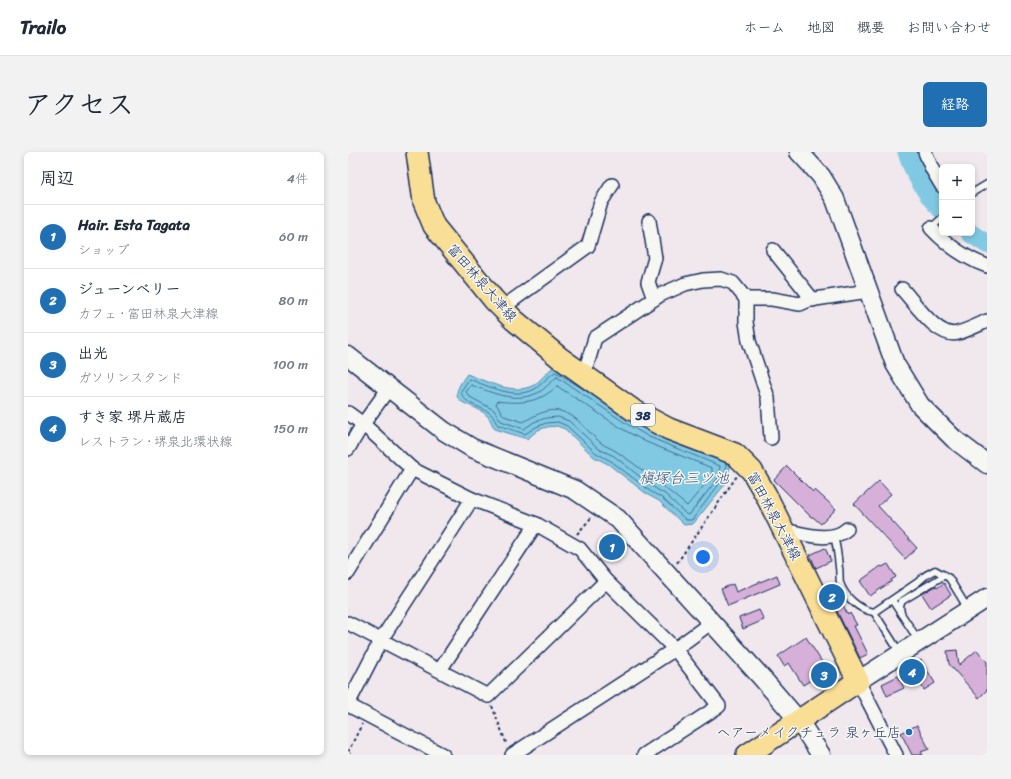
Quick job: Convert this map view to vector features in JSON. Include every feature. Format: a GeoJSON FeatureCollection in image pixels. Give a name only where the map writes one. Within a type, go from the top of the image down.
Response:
{"type":"FeatureCollection","features":[{"type":"Feature","properties":{"kind":"main road","name":"富田林泉大津線"},"geometry":{"type":"LineString","coordinates":[[417,152],[424,202],[434,226],[502,308],[519,325],[584,375],[633,410],[669,430],[735,454],[752,471],[858,681]]}},
{"type":"Feature","properties":{"kind":"main road"},"geometry":{"type":"LineString","coordinates":[[747,755],[858,681]]}},
{"type":"Feature","properties":{"kind":"street"},"geometry":{"type":"LineString","coordinates":[[799,152],[820,176],[835,199],[895,364],[920,405],[954,439],[987,464]]}},
{"type":"Feature","properties":{"kind":"street"},"geometry":{"type":"LineString","coordinates":[[925,152],[939,181]]}},
{"type":"Feature","properties":{"kind":"street"},"geometry":{"type":"LineString","coordinates":[[502,308],[588,246],[601,202],[612,185]]}},
{"type":"Feature","properties":{"kind":"street"},"geometry":{"type":"LineString","coordinates":[[649,220],[656,258],[648,282],[654,299]]}},
{"type":"Feature","properties":{"kind":"street"},"geometry":{"type":"LineString","coordinates":[[931,228],[942,241],[959,252],[987,266]]}},
{"type":"Feature","properties":{"kind":"street"},"geometry":{"type":"LineString","coordinates":[[773,250],[813,300]]}},
{"type":"Feature","properties":{"kind":"street"},"geometry":{"type":"LineString","coordinates":[[584,375],[595,338],[654,299],[685,284],[703,280],[721,279],[733,283],[746,299],[746,322],[749,341],[768,398],[771,438]]}},
{"type":"Feature","properties":{"kind":"street"},"geometry":{"type":"LineString","coordinates":[[902,289],[938,330],[957,334],[987,321]]}},
{"type":"Feature","properties":{"kind":"street"},"geometry":{"type":"LineString","coordinates":[[746,299],[772,299],[800,304],[813,300],[868,291]]}},
{"type":"Feature","properties":{"kind":"street"},"geometry":{"type":"LineString","coordinates":[[348,356],[444,431],[472,448],[575,490],[618,519],[712,622],[765,676],[799,721],[821,755]]}},
{"type":"Feature","properties":{"kind":"street"},"geometry":{"type":"LineString","coordinates":[[348,449],[363,424],[389,388]]}},
{"type":"Feature","properties":{"kind":"street"},"geometry":{"type":"LineString","coordinates":[[348,413],[363,424],[412,469],[472,499],[536,524],[580,549],[606,581],[675,649],[719,706],[644,755]]}},
{"type":"Feature","properties":{"kind":"street"},"geometry":{"type":"LineString","coordinates":[[348,574],[412,469]]}},
{"type":"Feature","properties":{"kind":"street"},"geometry":{"type":"LineString","coordinates":[[443,755],[348,705],[381,640],[472,499]]}},
{"type":"Feature","properties":{"kind":"street"},"geometry":{"type":"LineString","coordinates":[[440,670],[536,524]]}},
{"type":"Feature","properties":{"kind":"street"},"geometry":{"type":"LineString","coordinates":[[783,530],[824,537],[842,534],[847,529]]}},
{"type":"Feature","properties":{"kind":"street"},"geometry":{"type":"LineString","coordinates":[[348,623],[488,696],[606,581]]}},
{"type":"Feature","properties":{"kind":"street"},"geometry":{"type":"LineString","coordinates":[[896,755],[858,681],[977,605]]}},
{"type":"Feature","properties":{"kind":"street"},"geometry":{"type":"LineString","coordinates":[[510,751],[675,649],[712,622]]}},
{"type":"Feature","properties":{"kind":"lane"},"geometry":{"type":"LineString","coordinates":[[975,192],[987,184]]}},
{"type":"Feature","properties":{"kind":"lane"},"geometry":{"type":"LineString","coordinates":[[931,228],[939,221]]}},
{"type":"Feature","properties":{"kind":"lane"},"geometry":{"type":"LineString","coordinates":[[834,536],[837,547],[840,581],[845,593],[867,611],[874,612],[935,570],[945,575],[977,605]]}},
{"type":"Feature","properties":{"kind":"lane"},"geometry":{"type":"LineString","coordinates":[[901,614],[900,606],[902,601],[945,575]]}},
{"type":"Feature","properties":{"kind":"lane"},"geometry":{"type":"LineString","coordinates":[[892,600],[920,642]]}},
{"type":"Feature","properties":{"kind":"lane"},"geometry":{"type":"LineString","coordinates":[[874,612],[901,654]]}},
{"type":"Feature","properties":{"kind":"path"},"geometry":{"type":"LineString","coordinates":[[668,575],[738,476]]}},
{"type":"Feature","properties":{"kind":"path"},"geometry":{"type":"LineString","coordinates":[[570,543],[600,507]]}},
{"type":"Feature","properties":{"kind":"path"},"geometry":{"type":"LineString","coordinates":[[488,696],[510,751]]}},
{"type":"Feature","properties":{"kind":"path"},"geometry":{"type":"LineString","coordinates":[[351,755],[348,752],[366,715]]}},
{"type":"Feature","properties":{"kind":"water","name":"槇塚台三ツ池"},"geometry":{"type":"Polygon","coordinates":[[[552,368],[557,368],[732,462],[727,476],[730,478],[693,524],[684,525],[659,501],[648,495],[608,464],[594,457],[565,429],[557,426],[547,427],[538,430],[527,439],[495,429],[489,418],[483,412],[462,402],[458,398],[457,393],[460,385],[467,374],[500,386],[518,389],[534,385],[552,368]]]}},
{"type":"Feature","properties":{"kind":"building"},"geometry":{"type":"Polygon","coordinates":[[[787,466],[813,492],[815,490],[836,509],[821,524],[811,517],[774,480],[787,466]]]}},
{"type":"Feature","properties":{"kind":"building"},"geometry":{"type":"Polygon","coordinates":[[[879,481],[891,494],[878,506],[917,548],[905,559],[854,504],[879,481]]]}},
{"type":"Feature","properties":{"kind":"building"},"geometry":{"type":"Polygon","coordinates":[[[825,548],[831,561],[816,568],[810,555],[825,548]]]}},
{"type":"Feature","properties":{"kind":"building"},"geometry":{"type":"Polygon","coordinates":[[[888,564],[896,577],[870,596],[860,581],[881,566],[882,567],[888,564]]]}},
{"type":"Feature","properties":{"kind":"building"},"geometry":{"type":"Polygon","coordinates":[[[777,575],[780,584],[728,606],[721,589],[733,584],[736,592],[777,575]]]}},
{"type":"Feature","properties":{"kind":"building"},"geometry":{"type":"Polygon","coordinates":[[[944,583],[951,595],[931,608],[922,594],[936,586],[937,588],[944,583]]]}},
{"type":"Feature","properties":{"kind":"building"},"geometry":{"type":"Polygon","coordinates":[[[839,602],[841,606],[843,605],[848,615],[850,613],[857,625],[854,626],[868,654],[860,658],[834,605],[839,602]]]}},
{"type":"Feature","properties":{"kind":"building"},"geometry":{"type":"Polygon","coordinates":[[[759,610],[764,620],[743,629],[739,618],[759,610]]]}},
{"type":"Feature","properties":{"kind":"building"},"geometry":{"type":"Polygon","coordinates":[[[806,637],[827,670],[803,685],[789,663],[784,666],[778,656],[806,637]]]}},
{"type":"Feature","properties":{"kind":"building"},"geometry":{"type":"Polygon","coordinates":[[[957,650],[959,665],[977,650],[987,662],[987,690],[979,698],[949,664],[947,651],[957,650]]]}},
{"type":"Feature","properties":{"kind":"building"},"geometry":{"type":"Polygon","coordinates":[[[921,660],[935,683],[924,690],[910,667],[921,660]]]}},
{"type":"Feature","properties":{"kind":"building"},"geometry":{"type":"Polygon","coordinates":[[[898,676],[904,688],[887,696],[882,684],[898,676]]]}},
{"type":"Feature","properties":{"kind":"building"},"geometry":{"type":"Polygon","coordinates":[[[917,725],[929,749],[921,752],[923,755],[912,755],[901,733],[917,725]]]}},
{"type":"Feature","properties":{"kind":"waterway"},"geometry":{"type":"LineString","coordinates":[[907,152],[921,183],[939,207]]}},
{"type":"Feature","properties":{"kind":"waterway"},"geometry":{"type":"LineString","coordinates":[[975,236],[987,244]]}},
{"type":"Feature","properties":{"kind":"place","name":"Hair. Esta Tagata"},"geometry":{"type":"Point","coordinates":[612,547]}},
{"type":"Feature","properties":{"kind":"place","name":"ジューンベリー"},"geometry":{"type":"Point","coordinates":[832,597]}},
{"type":"Feature","properties":{"kind":"place","name":"すき家 堺片蔵店"},"geometry":{"type":"Point","coordinates":[912,672]}},
{"type":"Feature","properties":{"kind":"place","name":"出光"},"geometry":{"type":"Point","coordinates":[824,675]}},
{"type":"Feature","properties":{"kind":"place","name":"ヘアーメイクチュラ 泉ヶ丘店"},"geometry":{"type":"Point","coordinates":[909,732]}}]}
